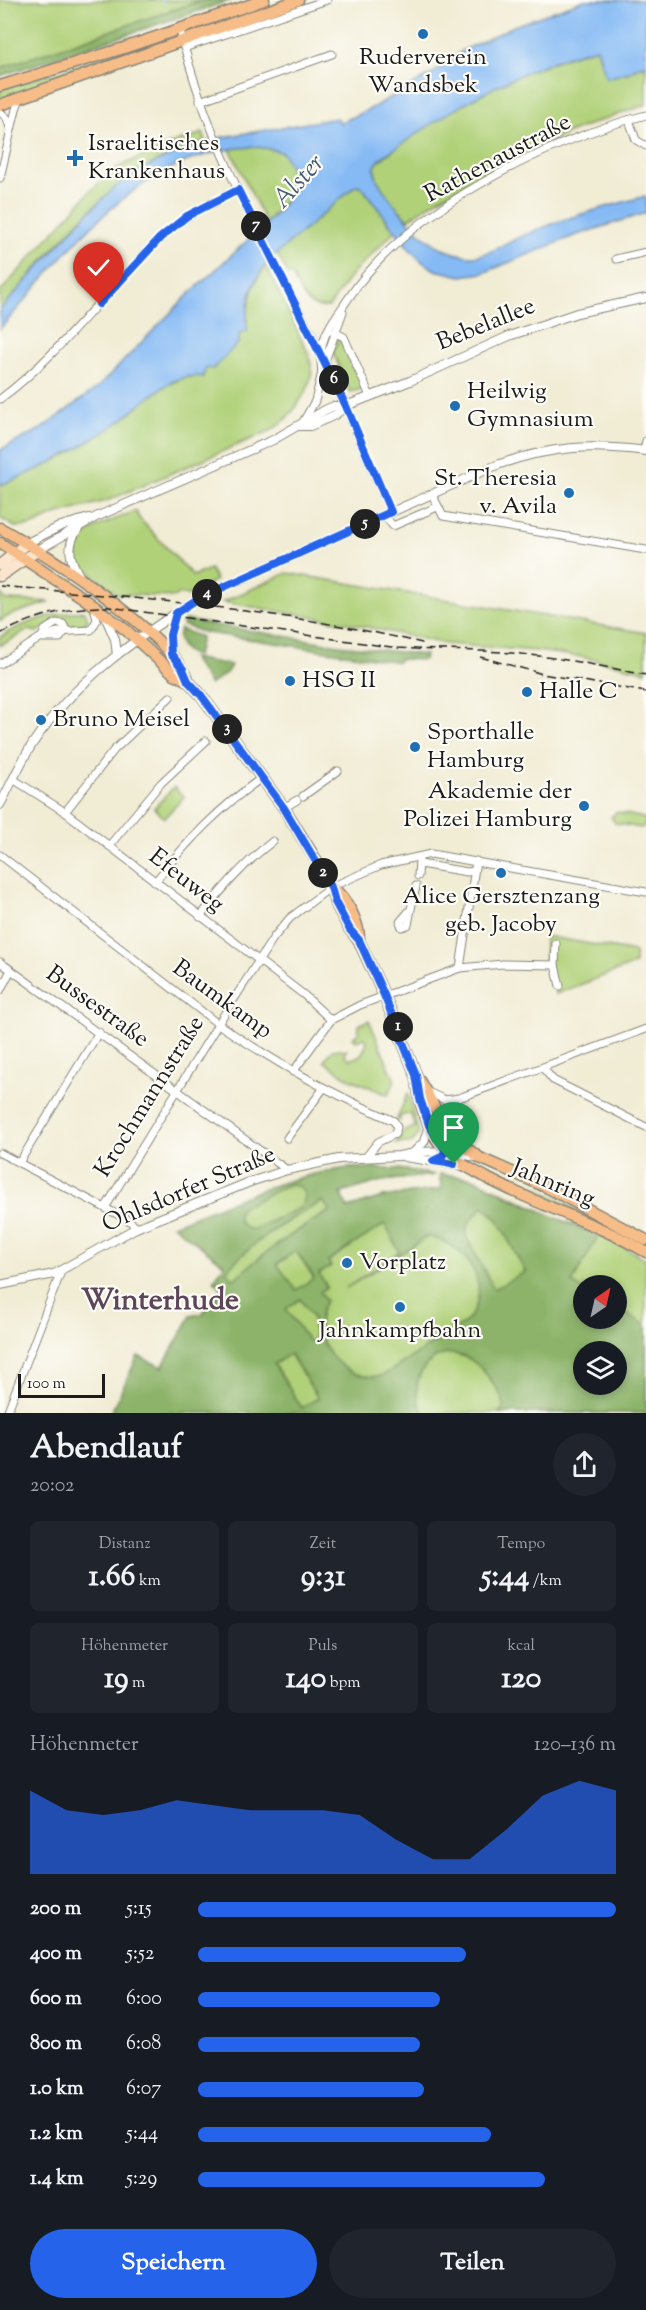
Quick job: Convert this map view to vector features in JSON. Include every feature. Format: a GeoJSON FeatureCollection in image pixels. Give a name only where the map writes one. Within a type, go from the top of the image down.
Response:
{"type":"FeatureCollection","features":[{"type":"Feature","properties":{"kind":"main road"},"geometry":{"type":"LineString","coordinates":[[0,86],[182,39],[264,0]]}},
{"type":"Feature","properties":{"kind":"main road"},"geometry":{"type":"LineString","coordinates":[[0,105],[298,0]]}},
{"type":"Feature","properties":{"kind":"main road"},"geometry":{"type":"LineString","coordinates":[[0,528],[38,550],[148,632],[183,669],[188,681],[263,777],[331,887],[340,894],[360,931],[359,940],[416,1075],[420,1099],[429,1125],[446,1151]]}},
{"type":"Feature","properties":{"kind":"main road"},"geometry":{"type":"LineString","coordinates":[[0,543],[26,558],[93,605],[174,674],[188,681]]}},
{"type":"Feature","properties":{"kind":"main road","name":"Bebelallee"},"geometry":{"type":"LineString","coordinates":[[0,565],[27,543]]}},
{"type":"Feature","properties":{"kind":"main road","name":"Bebelallee"},"geometry":{"type":"LineString","coordinates":[[0,576],[38,550]]}},
{"type":"Feature","properties":{"kind":"main road","name":"Jahnring"},"geometry":{"type":"LineString","coordinates":[[416,1075],[449,1132],[465,1148],[485,1160],[586,1207],[646,1240]]}},
{"type":"Feature","properties":{"kind":"main road","name":"Jahnring"},"geometry":{"type":"LineString","coordinates":[[446,1151],[469,1168],[540,1205],[613,1233],[646,1252]]}},
{"type":"Feature","properties":{"kind":"street"},"geometry":{"type":"LineString","coordinates":[[327,0],[182,39],[200,101],[221,154],[346,406],[393,525],[437,507]]}},
{"type":"Feature","properties":{"kind":"street"},"geometry":{"type":"LineString","coordinates":[[200,101],[332,54]]}},
{"type":"Feature","properties":{"kind":"street"},"geometry":{"type":"LineString","coordinates":[[0,178],[20,98]]}},
{"type":"Feature","properties":{"kind":"street"},"geometry":{"type":"LineString","coordinates":[[0,112],[8,120],[10,131]]}},
{"type":"Feature","properties":{"kind":"street","name":"Rathenaustraße"},"geometry":{"type":"LineString","coordinates":[[321,353],[347,301],[367,273],[417,226],[454,199],[576,138],[646,116]]}},
{"type":"Feature","properties":{"kind":"street"},"geometry":{"type":"LineString","coordinates":[[629,120],[636,141],[646,146]]}},
{"type":"Feature","properties":{"kind":"street"},"geometry":{"type":"LineString","coordinates":[[0,399],[28,377],[160,238],[187,216],[238,190]]}},
{"type":"Feature","properties":{"kind":"street"},"geometry":{"type":"LineString","coordinates":[[616,259],[646,252]]}},
{"type":"Feature","properties":{"kind":"street","name":"Bebelallee"},"geometry":{"type":"LineString","coordinates":[[38,550],[96,517],[242,454],[300,426],[334,406],[346,406],[533,327],[577,313],[646,298]]}},
{"type":"Feature","properties":{"kind":"street"},"geometry":{"type":"LineString","coordinates":[[308,330],[320,334],[331,331],[344,337],[370,396]]}},
{"type":"Feature","properties":{"kind":"street","name":"Rathenaustraße"},"geometry":{"type":"LineString","coordinates":[[300,426],[313,408],[331,331]]}},
{"type":"Feature","properties":{"kind":"street"},"geometry":{"type":"LineString","coordinates":[[321,353],[322,374]]}},
{"type":"Feature","properties":{"kind":"street"},"geometry":{"type":"LineString","coordinates":[[0,805],[33,743],[53,717],[117,655],[199,598],[497,465],[530,453],[593,447],[645,451],[646,441]]}},
{"type":"Feature","properties":{"kind":"street"},"geometry":{"type":"LineString","coordinates":[[432,494],[443,516],[646,550]]}},
{"type":"Feature","properties":{"kind":"street","name":"Bebelallee"},"geometry":{"type":"LineString","coordinates":[[27,543],[61,526],[96,517]]}},
{"type":"Feature","properties":{"kind":"street"},"geometry":{"type":"LineString","coordinates":[[80,526],[71,539],[69,551],[73,566],[83,582]]}},
{"type":"Feature","properties":{"kind":"street"},"geometry":{"type":"LineString","coordinates":[[66,630],[85,632],[94,628],[98,620],[93,605]]}},
{"type":"Feature","properties":{"kind":"street"},"geometry":{"type":"LineString","coordinates":[[172,656],[170,635],[176,613]]}},
{"type":"Feature","properties":{"kind":"street"},"geometry":{"type":"LineString","coordinates":[[104,614],[115,639],[117,655]]}},
{"type":"Feature","properties":{"kind":"street"},"geometry":{"type":"LineString","coordinates":[[42,638],[45,630],[56,623],[63,624],[66,630]]}},
{"type":"Feature","properties":{"kind":"street"},"geometry":{"type":"LineString","coordinates":[[0,664],[42,638],[57,639],[63,636],[66,630]]}},
{"type":"Feature","properties":{"kind":"street"},"geometry":{"type":"LineString","coordinates":[[65,812],[114,750],[170,697]]}},
{"type":"Feature","properties":{"kind":"street"},"geometry":{"type":"LineString","coordinates":[[109,846],[161,783],[206,741]]}},
{"type":"Feature","properties":{"kind":"street"},"geometry":{"type":"LineString","coordinates":[[284,808],[338,771]]}},
{"type":"Feature","properties":{"kind":"street"},"geometry":{"type":"LineString","coordinates":[[155,882],[176,855],[212,817],[263,777]]}},
{"type":"Feature","properties":{"kind":"street","name":"Efeuweg"},"geometry":{"type":"LineString","coordinates":[[13,779],[65,812],[304,995],[331,1020]]}},
{"type":"Feature","properties":{"kind":"street"},"geometry":{"type":"LineString","coordinates":[[200,917],[227,882],[273,840]]}},
{"type":"Feature","properties":{"kind":"street","name":"Krochmannstraße"},"geometry":{"type":"LineString","coordinates":[[105,1208],[259,960],[290,918],[331,887],[381,865],[419,860],[432,854],[646,892]]}},
{"type":"Feature","properties":{"kind":"street","name":"Baumkamp"},"geometry":{"type":"LineString","coordinates":[[0,855],[218,1024],[323,1089],[396,1122],[397,1129],[394,1134],[378,1142],[366,1158]]}},
{"type":"Feature","properties":{"kind":"street"},"geometry":{"type":"LineString","coordinates":[[417,876],[419,860]]}},
{"type":"Feature","properties":{"kind":"street","name":"Krochmannstraße"},"geometry":{"type":"LineString","coordinates":[[419,860],[467,872],[474,871]]}},
{"type":"Feature","properties":{"kind":"street"},"geometry":{"type":"LineString","coordinates":[[459,968],[476,861]]}},
{"type":"Feature","properties":{"kind":"street"},"geometry":{"type":"LineString","coordinates":[[411,909],[416,886]]}},
{"type":"Feature","properties":{"kind":"street"},"geometry":{"type":"LineString","coordinates":[[556,943],[555,965],[560,986]]}},
{"type":"Feature","properties":{"kind":"street","name":"Bussestraße"},"geometry":{"type":"LineString","coordinates":[[0,962],[286,1170]]}},
{"type":"Feature","properties":{"kind":"street"},"geometry":{"type":"LineString","coordinates":[[293,1072],[331,1020],[384,995],[459,968],[503,964],[555,965]]}},
{"type":"Feature","properties":{"kind":"street"},"geometry":{"type":"LineString","coordinates":[[0,991],[11,970]]}},
{"type":"Feature","properties":{"kind":"street"},"geometry":{"type":"LineString","coordinates":[[426,1090],[445,1100],[459,1098],[646,1029]]}},
{"type":"Feature","properties":{"kind":"street"},"geometry":{"type":"LineString","coordinates":[[19,1163],[99,1032]]}},
{"type":"Feature","properties":{"kind":"street"},"geometry":{"type":"LineString","coordinates":[[543,1068],[553,1080],[646,1127]]}},
{"type":"Feature","properties":{"kind":"street"},"geometry":{"type":"LineString","coordinates":[[287,1138],[323,1089]]}},
{"type":"Feature","properties":{"kind":"street"},"geometry":{"type":"LineString","coordinates":[[433,1161],[441,1157],[449,1144],[448,1114],[459,1098]]}},
{"type":"Feature","properties":{"kind":"street"},"geometry":{"type":"LineString","coordinates":[[413,1153],[424,1143],[429,1125]]}},
{"type":"Feature","properties":{"kind":"street","name":"Ohlsdorfer Straße"},"geometry":{"type":"LineString","coordinates":[[0,1285],[46,1276],[136,1228],[286,1170],[339,1159],[446,1151],[485,1160]]}},
{"type":"Feature","properties":{"kind":"street"},"geometry":{"type":"LineString","coordinates":[[0,1153],[133,1223],[136,1228]]}},
{"type":"Feature","properties":{"kind":"street","name":"Ohlsdorfer Straße"},"geometry":{"type":"LineString","coordinates":[[399,1156],[469,1168]]}},
{"type":"Feature","properties":{"kind":"street"},"geometry":{"type":"LineString","coordinates":[[7,1413],[62,1269]]}},
{"type":"Feature","properties":{"kind":"green space"},"geometry":{"type":"Polygon","coordinates":[[[0,0],[225,0],[0,74],[0,0]]]}},
{"type":"Feature","properties":{"kind":"green space"},"geometry":{"type":"Polygon","coordinates":[[[202,0],[232,0],[0,76],[0,68],[202,0]]]}},
{"type":"Feature","properties":{"kind":"green space"},"geometry":{"type":"Polygon","coordinates":[[[159,40],[160,45],[0,102],[0,89],[159,40]]]}},
{"type":"Feature","properties":{"kind":"green space"},"geometry":{"type":"Polygon","coordinates":[[[597,48],[605,75],[629,72],[640,66],[646,66],[646,105],[560,136],[451,192],[408,220],[381,187],[377,180],[375,165],[432,123],[477,96],[524,73],[597,48]]]}},
{"type":"Feature","properties":{"kind":"green space"},"geometry":{"type":"Polygon","coordinates":[[[203,133],[206,142],[172,154],[142,170],[115,189],[68,233],[0,310],[0,292],[93,188],[117,168],[159,148],[203,133]]]}},
{"type":"Feature","properties":{"kind":"green space"},"geometry":{"type":"Polygon","coordinates":[[[245,146],[271,148],[283,153],[296,177],[293,191],[266,223],[230,149],[245,146]]]}},
{"type":"Feature","properties":{"kind":"green space"},"geometry":{"type":"Polygon","coordinates":[[[356,185],[361,186],[395,231],[352,274],[329,307],[315,306],[305,299],[292,275],[288,275],[277,253],[356,185]]]}},
{"type":"Feature","properties":{"kind":"green space"},"geometry":{"type":"Polygon","coordinates":[[[266,265],[309,355],[312,372],[308,388],[284,421],[272,430],[109,500],[55,515],[31,526],[15,527],[0,518],[0,485],[67,454],[123,419],[169,384],[203,376],[206,368],[213,368],[239,342],[239,335],[245,331],[253,289],[266,265]]]}},
{"type":"Feature","properties":{"kind":"green space"},"geometry":{"type":"Polygon","coordinates":[[[338,338],[341,339],[364,389],[350,392],[333,353],[338,338]]]}},
{"type":"Feature","properties":{"kind":"green space"},"geometry":{"type":"Polygon","coordinates":[[[136,511],[139,518],[193,576],[210,569],[216,580],[186,596],[117,594],[80,564],[75,549],[86,535],[101,525],[136,511]]]}},
{"type":"Feature","properties":{"kind":"green space"},"geometry":{"type":"Polygon","coordinates":[[[287,573],[646,633],[646,671],[582,657],[446,644],[348,623],[223,602],[287,573]]]}},
{"type":"Feature","properties":{"kind":"green space"},"geometry":{"type":"Polygon","coordinates":[[[0,593],[6,600],[50,602],[10,615],[0,621],[0,593]]]}},
{"type":"Feature","properties":{"kind":"green space"},"geometry":{"type":"Polygon","coordinates":[[[85,611],[88,620],[84,625],[68,626],[62,620],[54,620],[38,632],[28,630],[0,646],[0,637],[20,626],[52,616],[85,611]]]}},
{"type":"Feature","properties":{"kind":"green space"},"geometry":{"type":"Polygon","coordinates":[[[185,620],[339,645],[425,655],[424,660],[399,659],[398,662],[202,632],[183,625],[185,620]]]}},
{"type":"Feature","properties":{"kind":"green space"},"geometry":{"type":"Polygon","coordinates":[[[180,629],[201,637],[197,656],[182,647],[179,639],[180,629]]]}},
{"type":"Feature","properties":{"kind":"green space"},"geometry":{"type":"Polygon","coordinates":[[[192,658],[231,665],[227,672],[210,685],[192,658]]]}},
{"type":"Feature","properties":{"kind":"green space"},"geometry":{"type":"Polygon","coordinates":[[[174,787],[184,797],[164,818],[154,808],[174,787]]]}},
{"type":"Feature","properties":{"kind":"green space"},"geometry":{"type":"Polygon","coordinates":[[[617,812],[643,818],[646,825],[641,828],[615,823],[611,817],[617,812]]]}},
{"type":"Feature","properties":{"kind":"green space"},"geometry":{"type":"Polygon","coordinates":[[[545,936],[635,952],[635,964],[556,994],[547,966],[545,936]]]}},
{"type":"Feature","properties":{"kind":"green space"},"geometry":{"type":"Polygon","coordinates":[[[369,1020],[395,1081],[388,1095],[346,1077],[324,1061],[332,1050],[345,1051],[347,1049],[344,1054],[349,1059],[364,1051],[367,1040],[365,1038],[356,1041],[353,1038],[358,1033],[359,1025],[369,1020]]]}},
{"type":"Feature","properties":{"kind":"green space"},"geometry":{"type":"Polygon","coordinates":[[[408,1093],[419,1133],[412,1143],[396,1143],[404,1131],[415,1127],[410,1113],[399,1117],[400,1121],[397,1119],[408,1093]]]}},
{"type":"Feature","properties":{"kind":"green space"},"geometry":{"type":"Polygon","coordinates":[[[462,1158],[519,1179],[646,1244],[646,1247],[605,1224],[555,1206],[487,1173],[462,1158]]]}},
{"type":"Feature","properties":{"kind":"green space"},"geometry":{"type":"Polygon","coordinates":[[[350,1168],[398,1169],[435,1175],[381,1181],[341,1193],[348,1208],[383,1197],[441,1189],[440,1174],[473,1178],[558,1219],[597,1233],[646,1259],[646,1413],[111,1413],[138,1356],[162,1367],[191,1316],[202,1314],[222,1289],[214,1280],[225,1265],[173,1225],[260,1190],[304,1177],[350,1168]]]}},
{"type":"Feature","properties":{"kind":"green space"},"geometry":{"type":"Polygon","coordinates":[[[350,1168],[398,1169],[435,1175],[381,1181],[341,1193],[348,1208],[383,1197],[441,1189],[440,1174],[473,1178],[598,1236],[576,1275],[573,1275],[573,1329],[627,1329],[627,1314],[646,1325],[646,1413],[499,1413],[504,1407],[502,1399],[489,1378],[474,1363],[459,1355],[445,1355],[432,1360],[423,1369],[418,1382],[418,1397],[424,1413],[111,1413],[138,1356],[162,1367],[191,1316],[202,1314],[222,1289],[214,1280],[225,1265],[173,1225],[260,1190],[304,1177],[350,1168]],[[290,1184],[242,1207],[238,1215],[240,1221],[243,1226],[254,1229],[300,1208],[304,1195],[300,1187],[290,1184]],[[323,1201],[271,1232],[226,1271],[234,1279],[280,1242],[330,1211],[323,1201]],[[483,1206],[468,1224],[466,1236],[494,1289],[525,1272],[498,1220],[483,1206]],[[385,1224],[328,1261],[331,1266],[319,1274],[327,1287],[320,1292],[326,1301],[320,1315],[320,1329],[331,1356],[342,1366],[355,1373],[369,1376],[384,1375],[465,1323],[474,1310],[478,1296],[478,1283],[465,1258],[454,1248],[427,1237],[346,1288],[399,1252],[385,1224]],[[296,1251],[277,1264],[296,1290],[314,1278],[296,1251]],[[300,1299],[286,1309],[309,1342],[315,1338],[312,1316],[300,1299]],[[290,1354],[274,1364],[302,1408],[318,1398],[290,1354]]]}},
{"type":"Feature","properties":{"kind":"water","name":"Alster"},"geometry":{"type":"Polygon","coordinates":[[[584,0],[646,0],[646,66],[640,66],[608,78],[597,48],[546,64],[495,87],[447,114],[383,157],[377,163],[375,172],[386,193],[419,232],[444,249],[464,255],[484,254],[531,232],[580,214],[646,196],[646,213],[574,236],[483,273],[461,276],[435,270],[421,261],[361,186],[356,185],[268,262],[250,294],[247,332],[239,335],[239,342],[213,369],[206,368],[203,377],[191,376],[170,383],[123,419],[67,454],[0,485],[0,450],[41,429],[98,387],[185,298],[275,215],[293,191],[297,180],[283,153],[266,148],[225,150],[182,163],[150,180],[95,223],[70,248],[0,329],[0,310],[86,215],[115,187],[138,171],[186,148],[223,137],[337,118],[340,123],[432,74],[462,51],[514,26],[584,0]]]}},
{"type":"Feature","properties":{"kind":"waterway"},"geometry":{"type":"LineString","coordinates":[[162,0],[164,4]]}},
{"type":"Feature","properties":{"kind":"railway"},"geometry":{"type":"LineString","coordinates":[[0,586],[265,614],[422,643]]}},
{"type":"Feature","properties":{"kind":"railway"},"geometry":{"type":"LineString","coordinates":[[0,634],[53,613],[80,608],[109,607],[398,648],[502,652],[543,657],[646,675]]}},
{"type":"Feature","properties":{"kind":"railway"},"geometry":{"type":"LineString","coordinates":[[480,657],[543,674],[646,692]]}},
{"type":"Feature","properties":{"kind":"place","name":"Ruderverein Wandsbek"},"geometry":{"type":"Point","coordinates":[423,34]}},
{"type":"Feature","properties":{"kind":"place","name":"Israelitisches Krankenhaus"},"geometry":{"type":"Point","coordinates":[75,158]}},
{"type":"Feature","properties":{"kind":"place","name":"Heilwig Gymnasium"},"geometry":{"type":"Point","coordinates":[455,406]}},
{"type":"Feature","properties":{"kind":"place","name":"St. Theresia v. Avila"},"geometry":{"type":"Point","coordinates":[569,493]}},
{"type":"Feature","properties":{"kind":"place","name":"HSG II"},"geometry":{"type":"Point","coordinates":[290,681]}},
{"type":"Feature","properties":{"kind":"place","name":"Halle C"},"geometry":{"type":"Point","coordinates":[527,692]}},
{"type":"Feature","properties":{"kind":"place","name":"Bruno Meisel"},"geometry":{"type":"Point","coordinates":[41,720]}},
{"type":"Feature","properties":{"kind":"place","name":"Sporthalle Hamburg"},"geometry":{"type":"Point","coordinates":[415,747]}},
{"type":"Feature","properties":{"kind":"place","name":"Akademie der Polizei Hamburg"},"geometry":{"type":"Point","coordinates":[584,806]}},
{"type":"Feature","properties":{"kind":"place","name":"Alice Gersztenzang geb. Jacoby"},"geometry":{"type":"Point","coordinates":[501,873]}},
{"type":"Feature","properties":{"kind":"place","name":"Vorplatz"},"geometry":{"type":"Point","coordinates":[347,1263]}},
{"type":"Feature","properties":{"kind":"place","name":"Jahnkampfbahn"},"geometry":{"type":"Point","coordinates":[400,1307]}},
{"type":"Feature","properties":{"kind":"district","name":"Winterhude"},"geometry":{"type":"Point","coordinates":[160,1301]}},
{"type":"Feature","properties":{"kind":"route"},"geometry":{"type":"LineString","coordinates":[[99,304],[160,238],[187,216],[238,190],[325,361],[391,512],[199,598],[176,613],[170,635],[170,648],[172,656],[183,669],[188,681],[263,777],[284,808],[331,887],[335,902],[350,930],[359,940],[384,995],[416,1075],[418,1092],[429,1125],[446,1151],[433,1161],[454,1164]]}}]}
